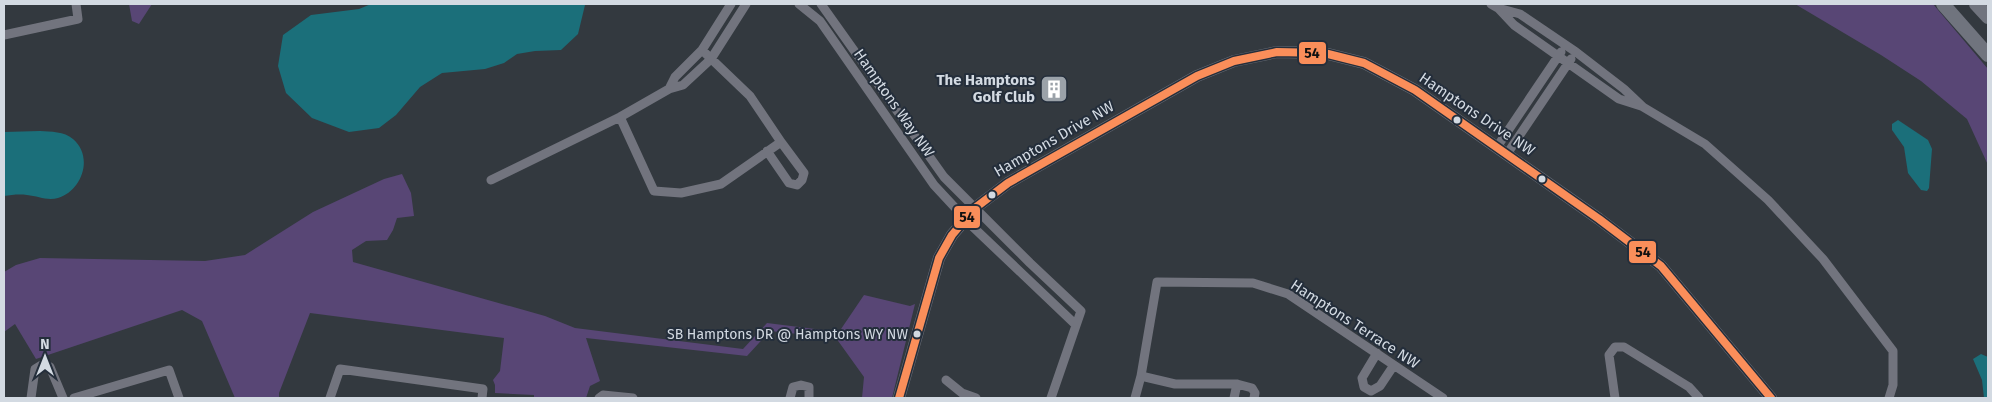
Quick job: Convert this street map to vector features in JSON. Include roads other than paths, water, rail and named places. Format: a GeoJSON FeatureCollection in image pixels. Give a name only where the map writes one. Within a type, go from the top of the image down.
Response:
{"type":"FeatureCollection","features":[{"type":"Feature","properties":{"kind":"main road"},"geometry":{"type":"LineString","coordinates":[[1943,4],[1988,55]]}},
{"type":"Feature","properties":{"kind":"main road"},"geometry":{"type":"LineString","coordinates":[[1976,4],[1988,17]]}},
{"type":"Feature","properties":{"kind":"street"},"geometry":{"type":"LineString","coordinates":[[4,35],[78,19],[76,4]]}},
{"type":"Feature","properties":{"kind":"street"},"geometry":{"type":"LineString","coordinates":[[669,89],[675,77],[702,50],[730,4]]}},
{"type":"Feature","properties":{"kind":"street"},"geometry":{"type":"LineString","coordinates":[[491,180],[620,117],[669,89],[683,85],[711,59],[746,4]]}},
{"type":"Feature","properties":{"kind":"street","name":"Hamptons Way NW"},"geometry":{"type":"LineString","coordinates":[[799,4],[820,21],[934,185],[965,219],[1076,325],[1082,311],[1030,263],[944,177],[821,4]]}},
{"type":"Feature","properties":{"kind":"street"},"geometry":{"type":"LineString","coordinates":[[1494,6],[1520,14],[1576,52],[1644,107],[1704,144],[1768,200],[1823,259],[1893,352],[1893,385],[1889,398]]}},
{"type":"Feature","properties":{"kind":"street"},"geometry":{"type":"LineString","coordinates":[[1494,6],[1514,25],[1619,99],[1644,107]]}},
{"type":"Feature","properties":{"kind":"street"},"geometry":{"type":"LineString","coordinates":[[1502,151],[1566,45]]}},
{"type":"Feature","properties":{"kind":"street"},"geometry":{"type":"LineString","coordinates":[[702,50],[750,96],[804,173],[802,180],[797,185],[789,183],[768,151]]}},
{"type":"Feature","properties":{"kind":"street","name":"Hamptons Drive NW"},"geometry":{"type":"LineString","coordinates":[[899,398],[939,258],[952,235],[975,208],[1008,183],[1197,76],[1234,61],[1277,52],[1324,52],[1364,63],[1415,90],[1599,219],[1661,266],[1771,398]]}},
{"type":"Feature","properties":{"kind":"street"},"geometry":{"type":"LineString","coordinates":[[1502,151],[1569,64],[1576,52]]}},
{"type":"Feature","properties":{"kind":"street"},"geometry":{"type":"LineString","coordinates":[[865,84],[874,78]]}},
{"type":"Feature","properties":{"kind":"street"},"geometry":{"type":"LineString","coordinates":[[620,117],[654,191],[681,193],[720,184],[782,142]]}},
{"type":"Feature","properties":{"kind":"street"},"geometry":{"type":"LineString","coordinates":[[1020,273],[1030,263]]}},
{"type":"Feature","properties":{"kind":"street","name":"Hamptons Terrace NW"},"geometry":{"type":"LineString","coordinates":[[1134,398],[1142,376],[1157,282],[1253,283],[1288,294],[1444,398]]}},
{"type":"Feature","properties":{"kind":"street"},"geometry":{"type":"LineString","coordinates":[[1051,398],[1076,325]]}},
{"type":"Feature","properties":{"kind":"street"},"geometry":{"type":"LineString","coordinates":[[1615,398],[1609,355],[1615,347],[1624,347],[1689,387],[1699,398]]}},
{"type":"Feature","properties":{"kind":"street"},"geometry":{"type":"LineString","coordinates":[[1377,353],[1362,378],[1364,386],[1371,390],[1380,386],[1394,366]]}},
{"type":"Feature","properties":{"kind":"street"},"geometry":{"type":"LineString","coordinates":[[30,398],[36,369],[44,364],[50,367],[63,398]]}},
{"type":"Feature","properties":{"kind":"street"},"geometry":{"type":"LineString","coordinates":[[330,398],[340,369],[483,389],[482,398]]}},
{"type":"Feature","properties":{"kind":"street"},"geometry":{"type":"LineString","coordinates":[[74,398],[169,370],[179,398]]}},
{"type":"Feature","properties":{"kind":"street"},"geometry":{"type":"LineString","coordinates":[[1142,376],[1174,384],[1237,384],[1252,388],[1255,392],[1254,398]]}},
{"type":"Feature","properties":{"kind":"street","name":"Hamptons Drive NW"},"geometry":{"type":"LineString","coordinates":[[903,398],[906,378]]}},
{"type":"Feature","properties":{"kind":"street"},"geometry":{"type":"LineString","coordinates":[[946,380],[962,393],[976,398]]}},
{"type":"Feature","properties":{"kind":"street"},"geometry":{"type":"LineString","coordinates":[[790,398],[793,387],[801,384],[809,387],[809,398]]}},
{"type":"Feature","properties":{"kind":"street"},"geometry":{"type":"LineString","coordinates":[[1234,398],[1237,384]]}},
{"type":"Feature","properties":{"kind":"street"},"geometry":{"type":"LineString","coordinates":[[599,398],[603,395],[633,398]]}},
{"type":"Feature","properties":{"kind":"water"},"geometry":{"type":"Polygon","coordinates":[[[371,4],[585,5],[578,34],[561,50],[517,54],[504,63],[485,69],[442,73],[420,87],[396,115],[379,128],[349,132],[312,118],[286,93],[278,66],[283,35],[311,15],[359,9],[371,4]]]}},
{"type":"Feature","properties":{"kind":"water"},"geometry":{"type":"Polygon","coordinates":[[[1898,120],[1928,140],[1932,149],[1929,188],[1927,191],[1921,190],[1908,173],[1904,147],[1892,130],[1892,124],[1898,120]]]}},
{"type":"Feature","properties":{"kind":"water"},"geometry":{"type":"Polygon","coordinates":[[[4,132],[57,132],[69,136],[79,146],[84,164],[79,181],[66,194],[54,199],[21,195],[4,196],[4,132]]]}},
{"type":"Feature","properties":{"kind":"water"},"geometry":{"type":"Polygon","coordinates":[[[1981,354],[1988,357],[1988,398],[1984,398],[1982,380],[1973,359],[1981,354]]]}},
{"type":"Feature","properties":{"kind":"place","name":"The Hamptons Golf Club"},"geometry":{"type":"Point","coordinates":[1054,89]}},
{"type":"Feature","properties":{"kind":"place","name":"SB Hamptons DR @ Hamptons WY NW"},"geometry":{"type":"Point","coordinates":[917,334]}}]}
